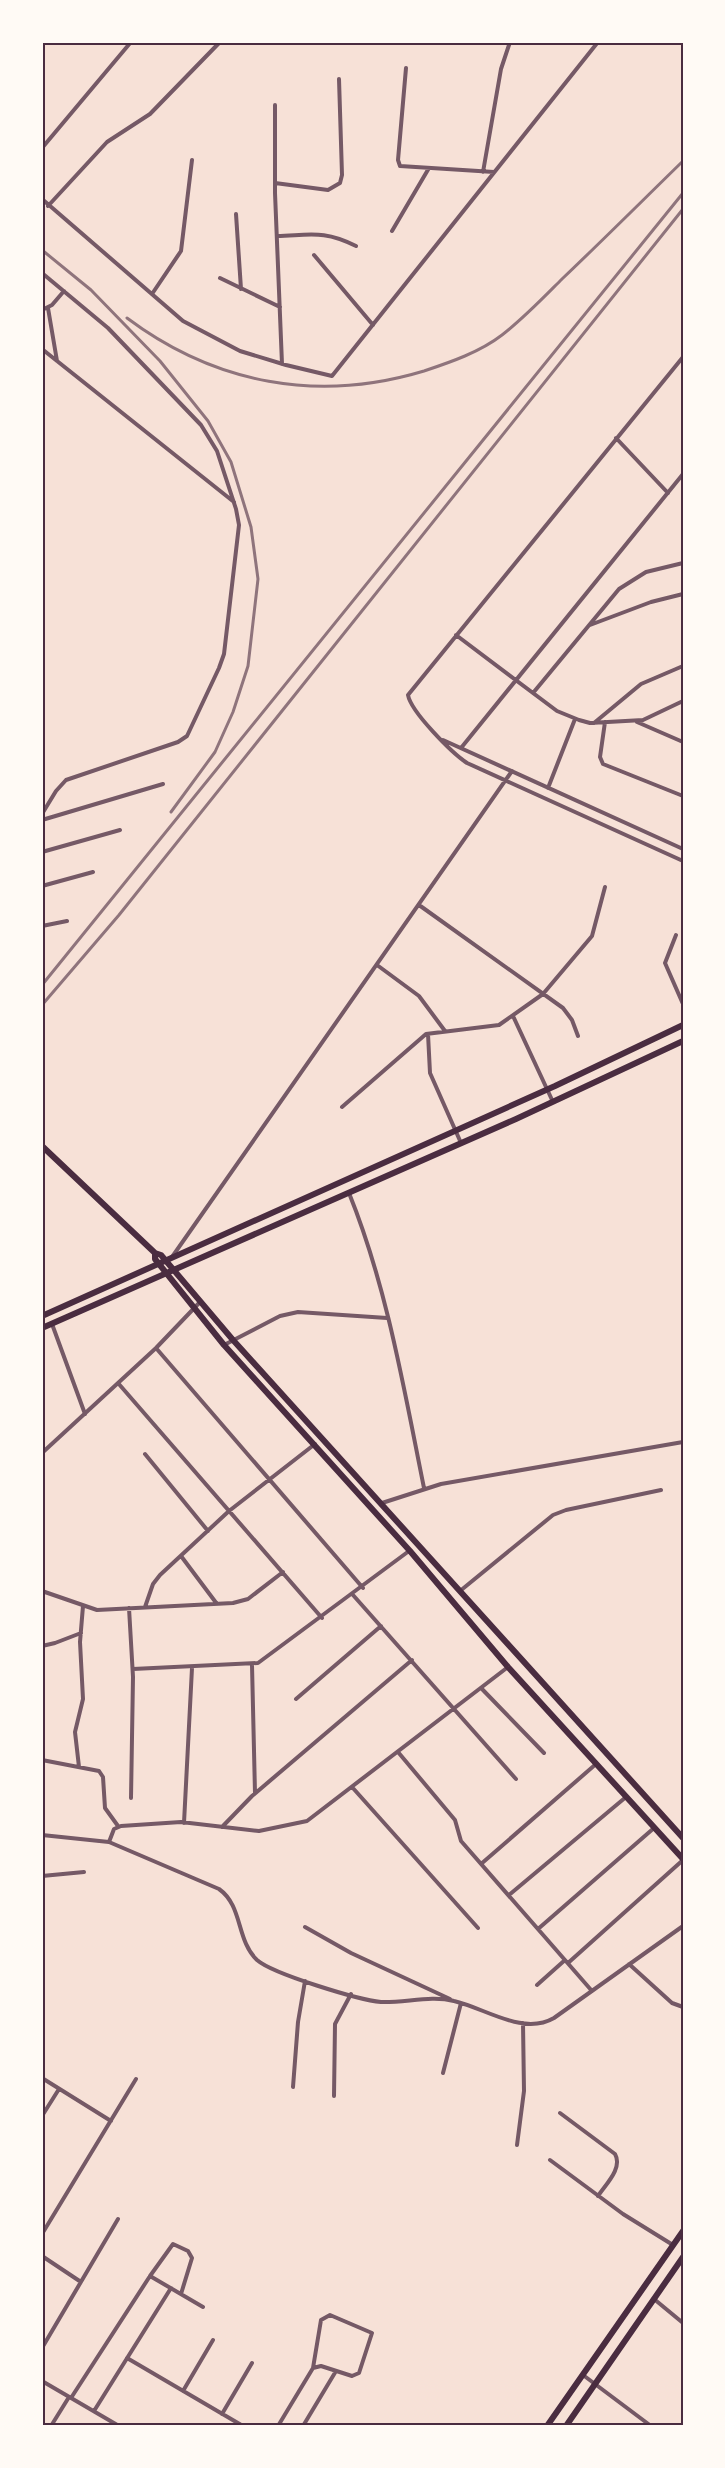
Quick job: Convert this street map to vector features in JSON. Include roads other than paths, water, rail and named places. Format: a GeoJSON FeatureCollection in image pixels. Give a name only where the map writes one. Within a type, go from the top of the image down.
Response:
{"type":"FeatureCollection","features":[{"type":"Feature","properties":{"kind":"main road"},"geometry":{"type":"LineString","coordinates":[[42,1316],[546,1090],[683,1025]]}},
{"type":"Feature","properties":{"kind":"main road"},"geometry":{"type":"LineString","coordinates":[[42,1328],[361,1188],[683,1041]]}},
{"type":"Feature","properties":{"kind":"main road"},"geometry":{"type":"LineString","coordinates":[[42,1146],[155,1253],[155,1259],[165,1260],[175,1270],[233,1340],[683,1838]]}},
{"type":"Feature","properties":{"kind":"main road"},"geometry":{"type":"LineString","coordinates":[[356,1175],[361,1188]]}},
{"type":"Feature","properties":{"kind":"main road"},"geometry":{"type":"LineString","coordinates":[[165,1260],[166,1274],[224,1345],[410,1551],[508,1667],[683,1860]]}},
{"type":"Feature","properties":{"kind":"main road"},"geometry":{"type":"LineString","coordinates":[[547,2426],[673,2245],[680,2240],[683,2231]]}},
{"type":"Feature","properties":{"kind":"main road"},"geometry":{"type":"LineString","coordinates":[[556,2413],[569,2423],[683,2257]]}},
{"type":"Feature","properties":{"kind":"street"},"geometry":{"type":"LineString","coordinates":[[42,148],[131,42]]}},
{"type":"Feature","properties":{"kind":"street"},"geometry":{"type":"LineString","coordinates":[[48,206],[107,142],[150,114],[220,42]]}},
{"type":"Feature","properties":{"kind":"street"},"geometry":{"type":"LineString","coordinates":[[483,172],[501,69],[510,42]]}},
{"type":"Feature","properties":{"kind":"street"},"geometry":{"type":"LineString","coordinates":[[42,199],[183,321],[240,351],[332,376],[598,42]]}},
{"type":"Feature","properties":{"kind":"street"},"geometry":{"type":"LineString","coordinates":[[406,68],[398,163],[402,167],[494,172]]}},
{"type":"Feature","properties":{"kind":"street"},"geometry":{"type":"LineString","coordinates":[[275,183],[328,190],[340,183],[342,175],[339,79]]}},
{"type":"Feature","properties":{"kind":"street"},"geometry":{"type":"LineString","coordinates":[[275,105],[275,183],[282,364]]}},
{"type":"Feature","properties":{"kind":"street"},"geometry":{"type":"LineString","coordinates":[[42,138],[46,142]]}},
{"type":"Feature","properties":{"kind":"street"},"geometry":{"type":"LineString","coordinates":[[152,294],[181,250],[192,160]]}},
{"type":"Feature","properties":{"kind":"street"},"geometry":{"type":"LineString","coordinates":[[392,231],[429,168]]}},
{"type":"Feature","properties":{"kind":"street"},"geometry":{"type":"LineString","coordinates":[[236,214],[241,289]]}},
{"type":"Feature","properties":{"kind":"street"},"geometry":{"type":"LineString","coordinates":[[277,236],[332,235],[356,246]]}},
{"type":"Feature","properties":{"kind":"street"},"geometry":{"type":"LineString","coordinates":[[314,255],[373,325]]}},
{"type":"Feature","properties":{"kind":"street"},"geometry":{"type":"LineString","coordinates":[[42,273],[108,328],[201,425],[218,451],[234,502],[238,525],[224,654],[187,736],[178,742],[66,780],[56,791],[42,814]]}},
{"type":"Feature","properties":{"kind":"street"},"geometry":{"type":"LineString","coordinates":[[220,279],[280,307]]}},
{"type":"Feature","properties":{"kind":"street"},"geometry":{"type":"LineString","coordinates":[[42,310],[48,308],[64,291]]}},
{"type":"Feature","properties":{"kind":"street"},"geometry":{"type":"LineString","coordinates":[[48,308],[57,361]]}},
{"type":"Feature","properties":{"kind":"street"},"geometry":{"type":"LineString","coordinates":[[42,349],[234,502]]}},
{"type":"Feature","properties":{"kind":"street"},"geometry":{"type":"LineString","coordinates":[[683,357],[408,695],[410,703],[440,738],[467,763],[683,861]]}},
{"type":"Feature","properties":{"kind":"street"},"geometry":{"type":"LineString","coordinates":[[616,438],[668,493]]}},
{"type":"Feature","properties":{"kind":"street"},"geometry":{"type":"LineString","coordinates":[[461,748],[683,474]]}},
{"type":"Feature","properties":{"kind":"street"},"geometry":{"type":"LineString","coordinates":[[533,693],[619,589],[646,572],[683,563]]}},
{"type":"Feature","properties":{"kind":"street"},"geometry":{"type":"LineString","coordinates":[[589,625],[651,602],[683,594]]}},
{"type":"Feature","properties":{"kind":"street"},"geometry":{"type":"LineString","coordinates":[[456,635],[557,711],[575,719],[594,723],[637,721],[649,718],[683,701]]}},
{"type":"Feature","properties":{"kind":"street"},"geometry":{"type":"LineString","coordinates":[[594,723],[641,684],[683,666]]}},
{"type":"Feature","properties":{"kind":"street"},"geometry":{"type":"LineString","coordinates":[[548,788],[575,719]]}},
{"type":"Feature","properties":{"kind":"street"},"geometry":{"type":"LineString","coordinates":[[637,721],[683,742]]}},
{"type":"Feature","properties":{"kind":"street"},"geometry":{"type":"LineString","coordinates":[[605,722],[600,757],[603,764],[683,796]]}},
{"type":"Feature","properties":{"kind":"street"},"geometry":{"type":"LineString","coordinates":[[440,738],[683,849]]}},
{"type":"Feature","properties":{"kind":"street"},"geometry":{"type":"LineString","coordinates":[[165,1260],[377,965],[512,771]]}},
{"type":"Feature","properties":{"kind":"street"},"geometry":{"type":"LineString","coordinates":[[42,820],[164,784]]}},
{"type":"Feature","properties":{"kind":"street"},"geometry":{"type":"LineString","coordinates":[[618,831],[622,821]]}},
{"type":"Feature","properties":{"kind":"street"},"geometry":{"type":"LineString","coordinates":[[42,852],[120,830]]}},
{"type":"Feature","properties":{"kind":"street"},"geometry":{"type":"LineString","coordinates":[[673,856],[677,846]]}},
{"type":"Feature","properties":{"kind":"street"},"geometry":{"type":"LineString","coordinates":[[42,886],[93,872]]}},
{"type":"Feature","properties":{"kind":"street"},"geometry":{"type":"LineString","coordinates":[[342,1107],[420,1038],[445,1031],[491,1027],[513,1016],[543,994],[592,936],[605,887]]}},
{"type":"Feature","properties":{"kind":"street"},"geometry":{"type":"LineString","coordinates":[[419,905],[568,1014],[578,1036]]}},
{"type":"Feature","properties":{"kind":"street"},"geometry":{"type":"LineString","coordinates":[[42,926],[67,921]]}},
{"type":"Feature","properties":{"kind":"street"},"geometry":{"type":"LineString","coordinates":[[676,935],[665,963],[683,1004]]}},
{"type":"Feature","properties":{"kind":"street"},"geometry":{"type":"LineString","coordinates":[[377,965],[419,996],[445,1031]]}},
{"type":"Feature","properties":{"kind":"street"},"geometry":{"type":"LineString","coordinates":[[513,1016],[553,1102]]}},
{"type":"Feature","properties":{"kind":"street"},"geometry":{"type":"LineString","coordinates":[[428,1034],[430,1073],[461,1143]]}},
{"type":"Feature","properties":{"kind":"street"},"geometry":{"type":"LineString","coordinates":[[349,1193],[366,1235],[387,1317],[424,1488]]}},
{"type":"Feature","properties":{"kind":"street"},"geometry":{"type":"LineString","coordinates":[[42,1453],[156,1348],[201,1302]]}},
{"type":"Feature","properties":{"kind":"street"},"geometry":{"type":"LineString","coordinates":[[224,1345],[280,1316],[298,1312],[387,1317]]}},
{"type":"Feature","properties":{"kind":"street"},"geometry":{"type":"LineString","coordinates":[[52,1324],[85,1414]]}},
{"type":"Feature","properties":{"kind":"street"},"geometry":{"type":"LineString","coordinates":[[156,1348],[363,1588]]}},
{"type":"Feature","properties":{"kind":"street"},"geometry":{"type":"LineString","coordinates":[[118,1383],[322,1618]]}},
{"type":"Feature","properties":{"kind":"street"},"geometry":{"type":"LineString","coordinates":[[382,1503],[424,1488],[683,1442]]}},
{"type":"Feature","properties":{"kind":"street"},"geometry":{"type":"LineString","coordinates":[[145,1607],[156,1580],[181,1556],[229,1511],[315,1444]]}},
{"type":"Feature","properties":{"kind":"street"},"geometry":{"type":"LineString","coordinates":[[145,1454],[208,1531]]}},
{"type":"Feature","properties":{"kind":"street"},"geometry":{"type":"LineString","coordinates":[[460,1591],[553,1515],[566,1510],[661,1490]]}},
{"type":"Feature","properties":{"kind":"street"},"geometry":{"type":"LineString","coordinates":[[133,1669],[252,1665],[264,1661],[410,1551]]}},
{"type":"Feature","properties":{"kind":"street"},"geometry":{"type":"LineString","coordinates":[[181,1556],[217,1604]]}},
{"type":"Feature","properties":{"kind":"street"},"geometry":{"type":"LineString","coordinates":[[42,1591],[97,1610],[233,1604],[248,1599],[283,1572]]}},
{"type":"Feature","properties":{"kind":"street"},"geometry":{"type":"LineString","coordinates":[[353,1595],[516,1779]]}},
{"type":"Feature","properties":{"kind":"street"},"geometry":{"type":"LineString","coordinates":[[79,1767],[74,1738],[83,1700],[81,1633],[83,1606]]}},
{"type":"Feature","properties":{"kind":"street"},"geometry":{"type":"LineString","coordinates":[[129,1608],[133,1669],[131,1798]]}},
{"type":"Feature","properties":{"kind":"street"},"geometry":{"type":"LineString","coordinates":[[296,1699],[381,1626]]}},
{"type":"Feature","properties":{"kind":"street"},"geometry":{"type":"LineString","coordinates":[[42,1646],[60,1642],[81,1633]]}},
{"type":"Feature","properties":{"kind":"street"},"geometry":{"type":"LineString","coordinates":[[221,1828],[255,1793],[412,1660]]}},
{"type":"Feature","properties":{"kind":"street"},"geometry":{"type":"LineString","coordinates":[[252,1665],[255,1793]]}},
{"type":"Feature","properties":{"kind":"street"},"geometry":{"type":"LineString","coordinates":[[109,1842],[114,1829],[118,1826],[184,1823],[260,1832],[302,1823],[456,1709],[508,1667]]}},
{"type":"Feature","properties":{"kind":"street"},"geometry":{"type":"LineString","coordinates":[[184,1823],[192,1668]]}},
{"type":"Feature","properties":{"kind":"street"},"geometry":{"type":"LineString","coordinates":[[482,1689],[544,1753]]}},
{"type":"Feature","properties":{"kind":"street"},"geometry":{"type":"LineString","coordinates":[[398,1752],[455,1820],[459,1837],[592,1991]]}},
{"type":"Feature","properties":{"kind":"street"},"geometry":{"type":"LineString","coordinates":[[42,1760],[96,1770],[102,1774],[105,1808],[118,1826]]}},
{"type":"Feature","properties":{"kind":"street"},"geometry":{"type":"LineString","coordinates":[[481,1864],[596,1764]]}},
{"type":"Feature","properties":{"kind":"street"},"geometry":{"type":"LineString","coordinates":[[352,1787],[478,1928]]}},
{"type":"Feature","properties":{"kind":"street"},"geometry":{"type":"LineString","coordinates":[[508,1895],[626,1797]]}},
{"type":"Feature","properties":{"kind":"street"},"geometry":{"type":"LineString","coordinates":[[538,1929],[654,1828]]}},
{"type":"Feature","properties":{"kind":"street"},"geometry":{"type":"LineString","coordinates":[[42,1835],[109,1842],[225,1894],[234,1906],[247,1947],[256,1959],[269,1968],[305,1981],[381,2002],[453,2000]]}},
{"type":"Feature","properties":{"kind":"street"},"geometry":{"type":"LineString","coordinates":[[537,1985],[683,1860]]}},
{"type":"Feature","properties":{"kind":"street"},"geometry":{"type":"LineString","coordinates":[[42,1876],[84,1872]]}},
{"type":"Feature","properties":{"kind":"street"},"geometry":{"type":"LineString","coordinates":[[305,1927],[351,1953],[453,2000],[532,2025],[547,2022],[683,1926]]}},
{"type":"Feature","properties":{"kind":"street"},"geometry":{"type":"LineString","coordinates":[[629,1964],[672,2002],[683,2007]]}},
{"type":"Feature","properties":{"kind":"street"},"geometry":{"type":"LineString","coordinates":[[293,2087],[298,2022],[305,1981]]}},
{"type":"Feature","properties":{"kind":"street"},"geometry":{"type":"LineString","coordinates":[[334,2096],[335,2024],[351,1994]]}},
{"type":"Feature","properties":{"kind":"street"},"geometry":{"type":"LineString","coordinates":[[443,2073],[461,2003]]}},
{"type":"Feature","properties":{"kind":"street"},"geometry":{"type":"LineString","coordinates":[[517,2145],[524,2091],[522,2023]]}},
{"type":"Feature","properties":{"kind":"street"},"geometry":{"type":"LineString","coordinates":[[42,2079],[111,2121]]}},
{"type":"Feature","properties":{"kind":"street"},"geometry":{"type":"LineString","coordinates":[[42,2234],[136,2079]]}},
{"type":"Feature","properties":{"kind":"street"},"geometry":{"type":"LineString","coordinates":[[42,2116],[59,2089]]}},
{"type":"Feature","properties":{"kind":"street"},"geometry":{"type":"LineString","coordinates":[[560,2113],[618,2159],[617,2167],[598,2196]]}},
{"type":"Feature","properties":{"kind":"street"},"geometry":{"type":"LineString","coordinates":[[550,2160],[598,2196],[673,2245]]}},
{"type":"Feature","properties":{"kind":"street"},"geometry":{"type":"LineString","coordinates":[[42,2348],[118,2219]]}},
{"type":"Feature","properties":{"kind":"street"},"geometry":{"type":"LineString","coordinates":[[42,2223],[47,2226]]}},
{"type":"Feature","properties":{"kind":"street"},"geometry":{"type":"LineString","coordinates":[[51,2426],[170,2246],[177,2245],[188,2251],[192,2258],[181,2294]]}},
{"type":"Feature","properties":{"kind":"street"},"geometry":{"type":"LineString","coordinates":[[42,2256],[81,2282]]}},
{"type":"Feature","properties":{"kind":"street"},"geometry":{"type":"LineString","coordinates":[[150,2276],[203,2307]]}},
{"type":"Feature","properties":{"kind":"street"},"geometry":{"type":"LineString","coordinates":[[94,2412],[171,2288]]}},
{"type":"Feature","properties":{"kind":"street"},"geometry":{"type":"LineString","coordinates":[[654,2299],[683,2324]]}},
{"type":"Feature","properties":{"kind":"street"},"geometry":{"type":"LineString","coordinates":[[278,2426],[313,2368],[321,2320],[330,2314],[369,2330],[372,2336],[356,2376],[321,2366],[313,2368]]}},
{"type":"Feature","properties":{"kind":"street"},"geometry":{"type":"LineString","coordinates":[[183,2391],[213,2340]]}},
{"type":"Feature","properties":{"kind":"street"},"geometry":{"type":"LineString","coordinates":[[127,2358],[243,2426]]}},
{"type":"Feature","properties":{"kind":"street"},"geometry":{"type":"LineString","coordinates":[[222,2414],[252,2364]]}},
{"type":"Feature","properties":{"kind":"street"},"geometry":{"type":"LineString","coordinates":[[303,2426],[336,2371]]}},
{"type":"Feature","properties":{"kind":"street"},"geometry":{"type":"LineString","coordinates":[[583,2375],[651,2426]]}},
{"type":"Feature","properties":{"kind":"street"},"geometry":{"type":"LineString","coordinates":[[42,2381],[111,2424],[119,2426]]}},
{"type":"Feature","properties":{"kind":"railway"},"geometry":{"type":"LineString","coordinates":[[127,318],[161,341],[196,359],[232,372],[269,381],[307,386],[345,386],[384,381],[424,371],[475,351],[510,328],[683,161]]}},
{"type":"Feature","properties":{"kind":"railway"},"geometry":{"type":"LineString","coordinates":[[42,985],[683,193]]}},
{"type":"Feature","properties":{"kind":"railway"},"geometry":{"type":"LineString","coordinates":[[42,1005],[119,915],[683,209]]}},
{"type":"Feature","properties":{"kind":"railway"},"geometry":{"type":"LineString","coordinates":[[42,250],[91,290],[160,361],[208,421],[231,462],[251,527],[258,579],[248,666],[233,712],[215,752],[171,812]]}}]}
